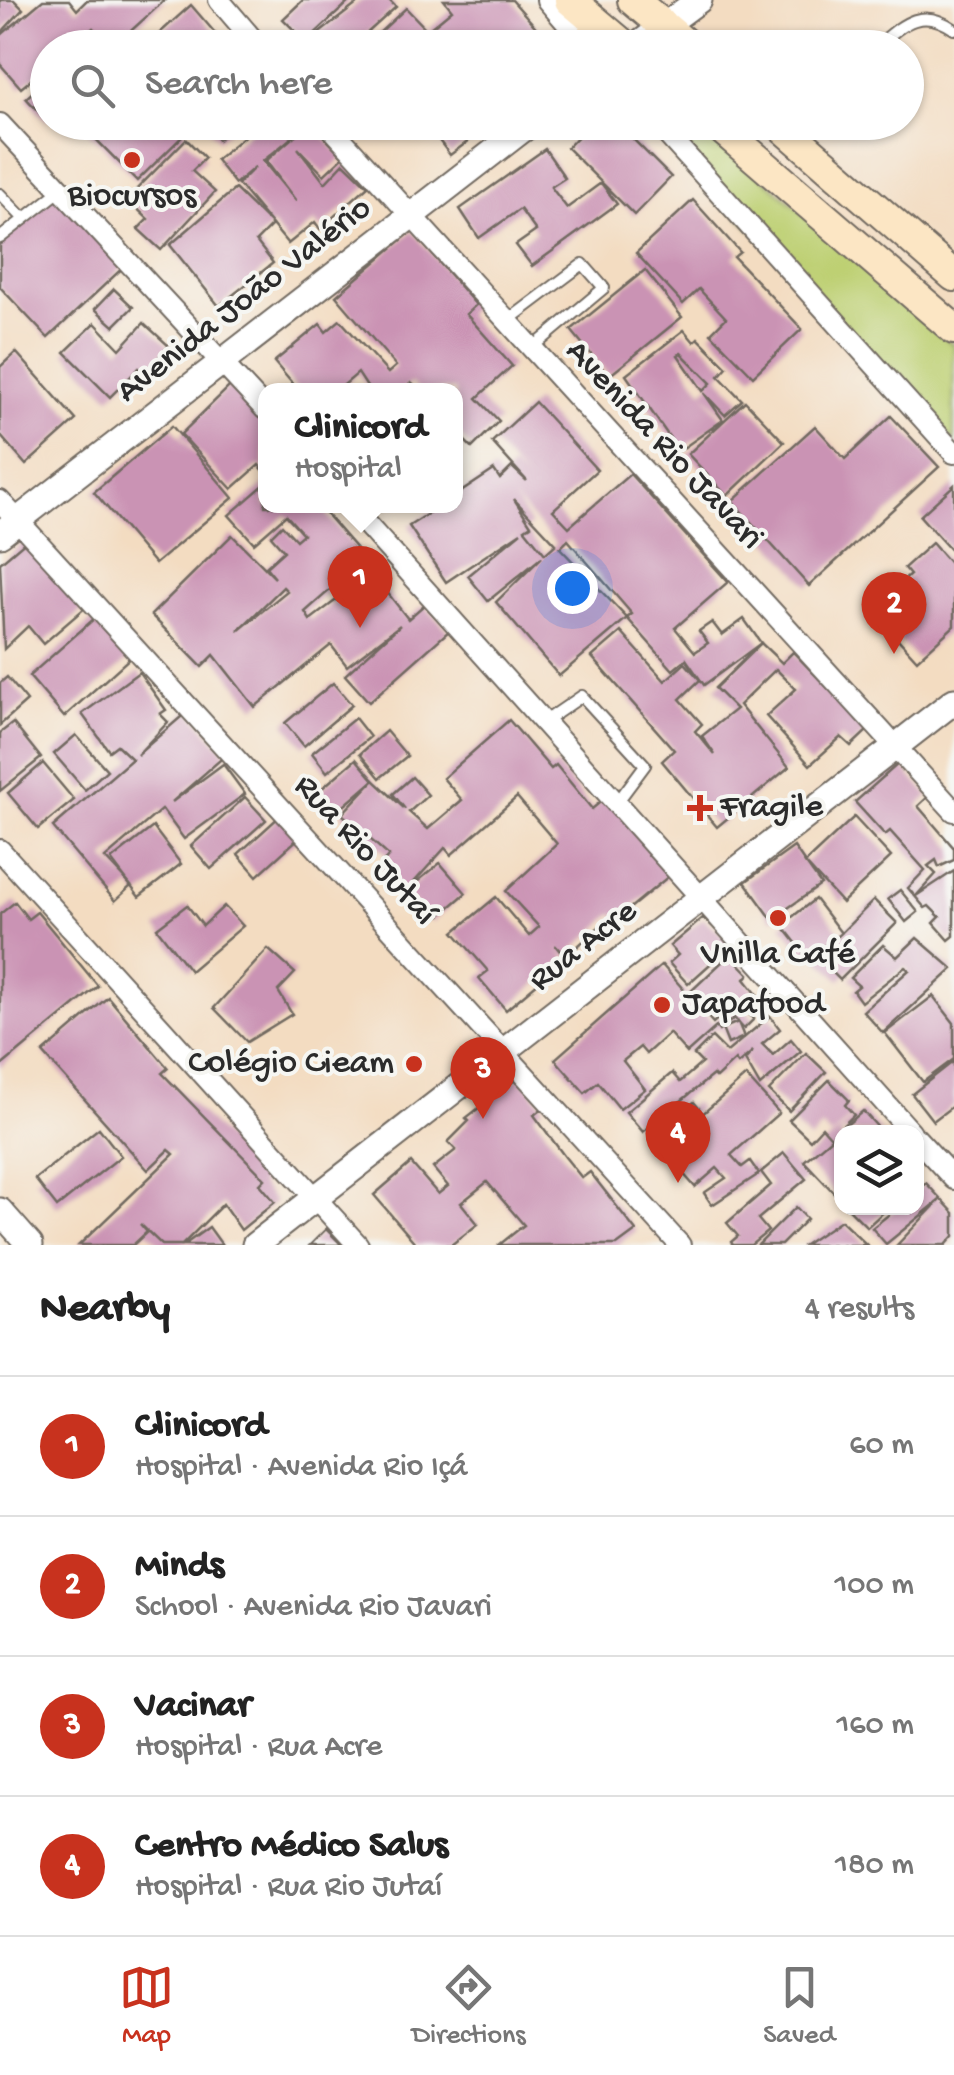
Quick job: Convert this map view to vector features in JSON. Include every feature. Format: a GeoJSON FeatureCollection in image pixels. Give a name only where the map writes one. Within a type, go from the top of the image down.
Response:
{"type":"FeatureCollection","features":[{"type":"Feature","properties":{"kind":"main road"},"geometry":{"type":"LineString","coordinates":[[570,0],[608,30]]}},
{"type":"Feature","properties":{"kind":"main road"},"geometry":{"type":"LineString","coordinates":[[633,0],[670,30]]}},
{"type":"Feature","properties":{"kind":"main road"},"geometry":{"type":"LineString","coordinates":[[735,140],[954,328]]}},
{"type":"Feature","properties":{"kind":"main road"},"geometry":{"type":"LineString","coordinates":[[799,140],[954,276]]}},
{"type":"Feature","properties":{"kind":"street"},"geometry":{"type":"LineString","coordinates":[[219,0],[245,30]]}},
{"type":"Feature","properties":{"kind":"street"},"geometry":{"type":"LineString","coordinates":[[547,0],[573,30]]}},
{"type":"Feature","properties":{"kind":"street"},"geometry":{"type":"LineString","coordinates":[[657,30],[699,0]]}},
{"type":"Feature","properties":{"kind":"street"},"geometry":{"type":"LineString","coordinates":[[0,124],[258,401]]}},
{"type":"Feature","properties":{"kind":"street","name":"Avenida Rio Javari"},"geometry":{"type":"LineString","coordinates":[[342,140],[954,811]]}},
{"type":"Feature","properties":{"kind":"street","name":"Avenida João Valério"},"geometry":{"type":"LineString","coordinates":[[9,528],[509,140]]}},
{"type":"Feature","properties":{"kind":"street"},"geometry":{"type":"LineString","coordinates":[[672,140],[954,454]]}},
{"type":"Feature","properties":{"kind":"street","name":"Rua Rio Jutaí"},"geometry":{"type":"LineString","coordinates":[[0,501],[9,528],[506,1053],[680,1245]]}},
{"type":"Feature","properties":{"kind":"street"},"geometry":{"type":"LineString","coordinates":[[356,513],[905,1125]]}},
{"type":"Feature","properties":{"kind":"street","name":"Rua Acre"},"geometry":{"type":"LineString","coordinates":[[255,1245],[954,701]]}},
{"type":"Feature","properties":{"kind":"street"},"geometry":{"type":"LineString","coordinates":[[0,850],[358,1245]]}},
{"type":"Feature","properties":{"kind":"street"},"geometry":{"type":"LineString","coordinates":[[924,1147],[954,1180]]}},
{"type":"Feature","properties":{"kind":"street"},"geometry":{"type":"LineString","coordinates":[[0,1211],[30,1245]]}},
{"type":"Feature","properties":{"kind":"lane"},"geometry":{"type":"LineString","coordinates":[[895,30],[906,20],[928,19],[954,30]]}},
{"type":"Feature","properties":{"kind":"lane"},"geometry":{"type":"LineString","coordinates":[[0,238],[62,190]]}},
{"type":"Feature","properties":{"kind":"lane"},"geometry":{"type":"LineString","coordinates":[[0,194],[24,219]]}},
{"type":"Feature","properties":{"kind":"lane"},"geometry":{"type":"LineString","coordinates":[[506,323],[583,264],[604,288],[531,350]]}},
{"type":"Feature","properties":{"kind":"lane"},"geometry":{"type":"LineString","coordinates":[[543,723],[582,696],[635,750],[644,765],[616,805]]}},
{"type":"Feature","properties":{"kind":"green space"},"geometry":{"type":"Polygon","coordinates":[[[667,140],[720,140],[954,345],[954,443],[667,140]]]}},
{"type":"Feature","properties":{"kind":"building"},"geometry":{"type":"Polygon","coordinates":[[[0,0],[14,0],[23,9],[0,34],[0,0]]]}},
{"type":"Feature","properties":{"kind":"building"},"geometry":{"type":"Polygon","coordinates":[[[43,0],[69,0],[77,10],[87,0],[165,0],[132,30],[30,30],[30,81],[21,88],[0,64],[0,36],[43,0]]]}},
{"type":"Feature","properties":{"kind":"building"},"geometry":{"type":"Polygon","coordinates":[[[303,0],[351,0],[319,30],[294,30],[283,19],[303,0]]]}},
{"type":"Feature","properties":{"kind":"building"},"geometry":{"type":"Polygon","coordinates":[[[362,0],[389,0],[396,7],[371,30],[323,30],[362,0]]]}},
{"type":"Feature","properties":{"kind":"building"},"geometry":{"type":"Polygon","coordinates":[[[444,0],[512,0],[538,30],[430,30],[452,10],[444,0]]]}},
{"type":"Feature","properties":{"kind":"building"},"geometry":{"type":"Polygon","coordinates":[[[191,5],[213,30],[163,30],[191,5]]]}},
{"type":"Feature","properties":{"kind":"building"},"geometry":{"type":"Polygon","coordinates":[[[406,8],[427,30],[382,30],[406,8]]]}},
{"type":"Feature","properties":{"kind":"building"},"geometry":{"type":"Polygon","coordinates":[[[97,140],[179,140],[137,181],[97,140]]]}},
{"type":"Feature","properties":{"kind":"building"},"geometry":{"type":"Polygon","coordinates":[[[185,140],[205,158],[192,171],[215,192],[161,250],[138,229],[148,219],[127,199],[185,140]]]}},
{"type":"Feature","properties":{"kind":"building"},"geometry":{"type":"Polygon","coordinates":[[[240,140],[289,140],[263,161],[296,201],[266,161],[290,140],[327,140],[343,157],[324,175],[298,148],[325,183],[344,163],[368,186],[320,229],[315,222],[288,244],[238,184],[255,167],[235,184],[216,160],[240,140]]]}},
{"type":"Feature","properties":{"kind":"building"},"geometry":{"type":"Polygon","coordinates":[[[439,140],[470,140],[450,155],[439,140]]]}},
{"type":"Feature","properties":{"kind":"building"},"geometry":{"type":"Polygon","coordinates":[[[575,140],[634,140],[671,177],[634,215],[567,148],[575,140]]]}},
{"type":"Feature","properties":{"kind":"building"},"geometry":{"type":"Polygon","coordinates":[[[545,149],[565,178],[551,187],[567,208],[601,183],[617,204],[532,266],[516,245],[536,231],[520,209],[479,238],[460,209],[545,149]]]}},
{"type":"Feature","properties":{"kind":"building"},"geometry":{"type":"Polygon","coordinates":[[[57,188],[128,263],[48,338],[0,287],[0,242],[57,188]]]}},
{"type":"Feature","properties":{"kind":"building"},"geometry":{"type":"Polygon","coordinates":[[[235,189],[272,225],[256,241],[273,263],[219,306],[170,245],[235,189]]]}},
{"type":"Feature","properties":{"kind":"building"},"geometry":{"type":"Polygon","coordinates":[[[693,200],[740,252],[734,257],[802,329],[753,376],[711,333],[726,318],[699,289],[683,304],[636,253],[693,200]]]}},
{"type":"Feature","properties":{"kind":"building"},"geometry":{"type":"Polygon","coordinates":[[[412,231],[476,305],[466,314],[512,366],[477,398],[499,421],[472,448],[463,439],[463,383],[364,383],[358,373],[346,383],[292,383],[274,362],[320,324],[326,332],[340,320],[388,373],[396,366],[336,296],[412,231]]]}},
{"type":"Feature","properties":{"kind":"building"},"geometry":{"type":"Polygon","coordinates":[[[645,270],[682,317],[609,376],[571,330],[645,270]]]}},
{"type":"Feature","properties":{"kind":"building"},"geometry":{"type":"Polygon","coordinates":[[[114,289],[133,307],[114,326],[95,309],[114,289]]]}},
{"type":"Feature","properties":{"kind":"building"},"geometry":{"type":"Polygon","coordinates":[[[95,323],[120,349],[144,323],[169,346],[144,373],[139,368],[110,397],[65,352],[95,323]]]}},
{"type":"Feature","properties":{"kind":"building"},"geometry":{"type":"Polygon","coordinates":[[[684,330],[694,342],[698,338],[727,367],[719,376],[742,400],[725,415],[704,393],[723,420],[679,451],[626,375],[684,330]],[[681,353],[678,355],[703,391],[711,383],[681,353]]]}},
{"type":"Feature","properties":{"kind":"building"},"geometry":{"type":"Polygon","coordinates":[[[16,352],[76,420],[26,465],[0,435],[0,367],[16,352]]]}},
{"type":"Feature","properties":{"kind":"building"},"geometry":{"type":"Polygon","coordinates":[[[231,385],[258,415],[258,466],[232,489],[181,434],[231,385]]]}},
{"type":"Feature","properties":{"kind":"building"},"geometry":{"type":"Polygon","coordinates":[[[745,401],[784,442],[727,496],[688,454],[745,401]]]}},
{"type":"Feature","properties":{"kind":"building"},"geometry":{"type":"Polygon","coordinates":[[[535,402],[597,470],[553,510],[569,527],[630,474],[728,582],[675,628],[695,652],[708,643],[699,631],[712,622],[722,635],[744,619],[761,643],[704,685],[686,659],[673,670],[627,618],[559,676],[496,602],[542,557],[488,601],[468,576],[521,532],[446,582],[409,526],[429,513],[463,513],[463,491],[494,470],[500,479],[512,467],[527,481],[492,442],[535,402]],[[514,499],[531,525],[525,529],[545,554],[556,544],[514,499]],[[568,540],[560,548],[627,618],[632,614],[568,540]]]}},
{"type":"Feature","properties":{"kind":"building"},"geometry":{"type":"Polygon","coordinates":[[[891,416],[939,467],[809,586],[732,501],[815,426],[845,459],[891,416]]]}},
{"type":"Feature","properties":{"kind":"building"},"geometry":{"type":"Polygon","coordinates":[[[172,426],[233,498],[155,564],[94,492],[172,426]]]}},
{"type":"Feature","properties":{"kind":"building"},"geometry":{"type":"Polygon","coordinates":[[[954,485],[954,554],[920,516],[954,485]]]}},
{"type":"Feature","properties":{"kind":"building"},"geometry":{"type":"Polygon","coordinates":[[[258,490],[258,513],[327,513],[365,559],[305,612],[310,620],[372,573],[408,619],[424,605],[449,631],[369,702],[345,675],[400,625],[347,666],[331,645],[255,707],[214,655],[202,667],[151,615],[232,535],[275,578],[266,567],[284,551],[271,536],[282,525],[296,540],[303,534],[286,515],[254,543],[229,515],[258,490]],[[283,587],[238,631],[287,591],[283,587]]]}},
{"type":"Feature","properties":{"kind":"building"},"geometry":{"type":"Polygon","coordinates":[[[34,534],[93,601],[43,644],[28,626],[4,649],[0,563],[34,534]]]}},
{"type":"Feature","properties":{"kind":"building"},"geometry":{"type":"Polygon","coordinates":[[[932,543],[954,568],[954,626],[917,660],[871,609],[910,575],[904,568],[932,543]]]}},
{"type":"Feature","properties":{"kind":"building"},"geometry":{"type":"Polygon","coordinates":[[[96,617],[131,657],[64,717],[29,676],[96,617]]]}},
{"type":"Feature","properties":{"kind":"building"},"geometry":{"type":"Polygon","coordinates":[[[621,632],[665,681],[685,663],[700,680],[680,699],[702,724],[695,731],[715,755],[702,736],[736,709],[715,688],[761,643],[782,663],[793,652],[868,730],[851,746],[841,737],[810,765],[766,716],[796,689],[776,669],[739,705],[789,767],[717,827],[662,761],[674,750],[592,657],[621,632]]]}},
{"type":"Feature","properties":{"kind":"building"},"geometry":{"type":"Polygon","coordinates":[[[139,672],[166,710],[160,714],[168,722],[137,755],[189,710],[227,754],[172,802],[223,764],[245,794],[184,839],[162,809],[105,858],[131,886],[115,901],[53,827],[132,759],[117,745],[109,751],[82,714],[139,672]]]}},
{"type":"Feature","properties":{"kind":"building"},"geometry":{"type":"Polygon","coordinates":[[[7,677],[27,701],[0,725],[0,683],[7,677]]]}},
{"type":"Feature","properties":{"kind":"building"},"geometry":{"type":"Polygon","coordinates":[[[333,683],[352,705],[304,746],[285,723],[333,683]]]}},
{"type":"Feature","properties":{"kind":"building"},"geometry":{"type":"Polygon","coordinates":[[[355,718],[370,737],[327,772],[312,753],[355,718]]]}},
{"type":"Feature","properties":{"kind":"building"},"geometry":{"type":"Polygon","coordinates":[[[509,720],[551,769],[556,765],[592,809],[610,794],[675,871],[618,918],[614,913],[566,957],[555,945],[566,959],[506,1010],[479,978],[488,971],[454,932],[496,897],[529,936],[539,927],[506,891],[557,844],[517,797],[451,855],[445,848],[406,891],[440,863],[466,893],[432,922],[379,867],[389,856],[342,814],[374,780],[405,809],[393,794],[412,777],[428,795],[409,812],[428,829],[462,800],[443,778],[509,720]]]}},
{"type":"Feature","properties":{"kind":"building"},"geometry":{"type":"Polygon","coordinates":[[[13,723],[41,758],[0,791],[0,733],[13,723]]]}},
{"type":"Feature","properties":{"kind":"building"},"geometry":{"type":"Polygon","coordinates":[[[386,731],[407,756],[380,778],[360,754],[386,731]]]}},
{"type":"Feature","properties":{"kind":"building"},"geometry":{"type":"Polygon","coordinates":[[[76,735],[107,770],[85,790],[54,754],[76,735]]]}},
{"type":"Feature","properties":{"kind":"building"},"geometry":{"type":"Polygon","coordinates":[[[356,759],[374,780],[338,811],[320,790],[356,759]]]}},
{"type":"Feature","properties":{"kind":"building"},"geometry":{"type":"Polygon","coordinates":[[[43,763],[74,800],[38,829],[8,793],[43,763]]]}},
{"type":"Feature","properties":{"kind":"building"},"geometry":{"type":"Polygon","coordinates":[[[899,763],[929,796],[918,806],[954,848],[954,860],[939,867],[936,860],[928,866],[936,874],[916,896],[954,871],[954,936],[949,940],[934,923],[940,917],[929,906],[925,908],[908,888],[925,870],[890,831],[885,835],[855,802],[899,763]]]}},
{"type":"Feature","properties":{"kind":"building"},"geometry":{"type":"Polygon","coordinates":[[[245,797],[266,820],[211,869],[191,846],[245,797]]]}},
{"type":"Feature","properties":{"kind":"building"},"geometry":{"type":"Polygon","coordinates":[[[281,815],[301,836],[257,876],[238,854],[281,815]]]}},
{"type":"Feature","properties":{"kind":"building"},"geometry":{"type":"Polygon","coordinates":[[[854,817],[891,857],[842,903],[806,864],[821,885],[772,919],[745,882],[794,847],[805,863],[854,817]]]}},
{"type":"Feature","properties":{"kind":"building"},"geometry":{"type":"Polygon","coordinates":[[[153,827],[181,864],[139,897],[111,860],[153,827]]]}},
{"type":"Feature","properties":{"kind":"building"},"geometry":{"type":"Polygon","coordinates":[[[900,890],[918,912],[906,922],[888,899],[900,890]]]}},
{"type":"Feature","properties":{"kind":"building"},"geometry":{"type":"Polygon","coordinates":[[[815,899],[841,933],[808,958],[782,925],[815,899]]]}},
{"type":"Feature","properties":{"kind":"building"},"geometry":{"type":"Polygon","coordinates":[[[874,900],[897,923],[840,980],[817,957],[874,900]]]}},
{"type":"Feature","properties":{"kind":"building"},"geometry":{"type":"Polygon","coordinates":[[[15,902],[28,919],[37,912],[98,986],[0,1067],[0,914],[15,902]]]}},
{"type":"Feature","properties":{"kind":"building"},"geometry":{"type":"Polygon","coordinates":[[[187,905],[203,926],[224,906],[243,926],[190,971],[157,928],[187,905]]]}},
{"type":"Feature","properties":{"kind":"building"},"geometry":{"type":"Polygon","coordinates":[[[703,918],[735,946],[729,953],[749,974],[745,979],[760,998],[745,1010],[754,1019],[744,1029],[734,1018],[719,1031],[716,1027],[687,1053],[669,1033],[646,1054],[640,1047],[623,1061],[645,1089],[620,1109],[598,1082],[585,1093],[555,1059],[662,965],[713,1023],[730,1008],[723,999],[708,1013],[689,993],[723,961],[718,957],[688,984],[669,963],[678,955],[670,946],[703,918]]]}},
{"type":"Feature","properties":{"kind":"building"},"geometry":{"type":"Polygon","coordinates":[[[917,938],[953,969],[883,1033],[863,1011],[909,970],[905,967],[861,1002],[853,991],[859,986],[850,978],[883,945],[897,957],[917,938]]]}},
{"type":"Feature","properties":{"kind":"building"},"geometry":{"type":"Polygon","coordinates":[[[268,949],[295,973],[278,991],[292,1014],[247,1042],[214,1008],[268,949]]]}},
{"type":"Feature","properties":{"kind":"building"},"geometry":{"type":"Polygon","coordinates":[[[933,996],[954,1023],[954,1059],[923,1082],[885,1033],[933,996]]]}},
{"type":"Feature","properties":{"kind":"building"},"geometry":{"type":"Polygon","coordinates":[[[108,997],[168,1068],[162,1073],[265,1179],[260,1184],[275,1202],[241,1230],[223,1204],[182,1245],[162,1245],[140,1224],[147,1232],[133,1245],[79,1245],[174,1154],[169,1150],[148,1170],[43,1053],[108,997]]]}},
{"type":"Feature","properties":{"kind":"building"},"geometry":{"type":"Polygon","coordinates":[[[770,1016],[780,1029],[762,1044],[773,1055],[791,1039],[801,1051],[760,1086],[745,1060],[753,1051],[738,1064],[735,1060],[716,1078],[713,1075],[643,1132],[626,1112],[672,1073],[680,1082],[702,1063],[694,1055],[712,1037],[727,1052],[770,1016]]]}},
{"type":"Feature","properties":{"kind":"building"},"geometry":{"type":"Polygon","coordinates":[[[738,1022],[744,1037],[728,1044],[722,1029],[738,1022]]]}},
{"type":"Feature","properties":{"kind":"building"},"geometry":{"type":"Polygon","coordinates":[[[806,1053],[826,1072],[789,1111],[769,1091],[806,1053]]]}},
{"type":"Feature","properties":{"kind":"building"},"geometry":{"type":"Polygon","coordinates":[[[954,1061],[954,1105],[933,1121],[912,1094],[954,1061]]]}},
{"type":"Feature","properties":{"kind":"building"},"geometry":{"type":"Polygon","coordinates":[[[520,1076],[544,1107],[534,1115],[565,1157],[582,1178],[590,1172],[636,1231],[617,1245],[499,1245],[524,1225],[487,1182],[461,1203],[478,1224],[451,1245],[417,1245],[374,1195],[411,1163],[438,1194],[448,1186],[433,1168],[456,1150],[448,1142],[469,1121],[466,1118],[520,1076]]]}},
{"type":"Feature","properties":{"kind":"building"},"geometry":{"type":"Polygon","coordinates":[[[746,1076],[779,1113],[731,1155],[742,1167],[750,1161],[759,1174],[712,1205],[704,1193],[726,1178],[717,1168],[695,1187],[662,1149],[746,1076]]]}},
{"type":"Feature","properties":{"kind":"building"},"geometry":{"type":"Polygon","coordinates":[[[829,1080],[849,1100],[845,1105],[854,1115],[844,1125],[834,1125],[831,1137],[822,1127],[810,1140],[789,1120],[829,1080]]]}},
{"type":"Feature","properties":{"kind":"building"},"geometry":{"type":"Polygon","coordinates":[[[694,1102],[699,1108],[680,1125],[674,1119],[694,1102]]]}},
{"type":"Feature","properties":{"kind":"building"},"geometry":{"type":"Polygon","coordinates":[[[863,1111],[876,1125],[846,1125],[863,1111]]]}},
{"type":"Feature","properties":{"kind":"building"},"geometry":{"type":"Polygon","coordinates":[[[99,1128],[121,1156],[57,1207],[35,1179],[99,1128]]]}},
{"type":"Feature","properties":{"kind":"building"},"geometry":{"type":"Polygon","coordinates":[[[834,1136],[834,1193],[804,1161],[834,1136]]]}},
{"type":"Feature","properties":{"kind":"building"},"geometry":{"type":"Polygon","coordinates":[[[784,1153],[806,1179],[758,1219],[768,1231],[751,1245],[733,1245],[731,1242],[738,1236],[727,1223],[771,1185],[761,1172],[784,1153]]]}},
{"type":"Feature","properties":{"kind":"building"},"geometry":{"type":"Polygon","coordinates":[[[924,1185],[954,1213],[954,1236],[946,1245],[897,1245],[940,1200],[924,1213],[924,1185]]]}},
{"type":"Feature","properties":{"kind":"building"},"geometry":{"type":"Polygon","coordinates":[[[796,1207],[807,1219],[781,1245],[758,1245],[796,1207]]]}},
{"type":"Feature","properties":{"kind":"building"},"geometry":{"type":"Polygon","coordinates":[[[855,1215],[880,1215],[867,1227],[855,1215]]]}},
{"type":"Feature","properties":{"kind":"building"},"geometry":{"type":"Polygon","coordinates":[[[888,1215],[922,1215],[886,1244],[872,1228],[888,1215]]]}},
{"type":"Feature","properties":{"kind":"building"},"geometry":{"type":"Polygon","coordinates":[[[841,1220],[867,1245],[804,1245],[841,1220]]]}},
{"type":"Feature","properties":{"kind":"building"},"geometry":{"type":"Polygon","coordinates":[[[209,1227],[222,1245],[184,1245],[209,1227]]]}},
{"type":"Feature","properties":{"kind":"building"},"geometry":{"type":"Polygon","coordinates":[[[326,1229],[342,1245],[310,1245],[326,1229]]]}},
{"type":"Feature","properties":{"kind":"place","name":"Biocursos"},"geometry":{"type":"Point","coordinates":[132,160]}},
{"type":"Feature","properties":{"kind":"place","name":"Clinicord"},"geometry":{"type":"Point","coordinates":[360,628]}},
{"type":"Feature","properties":{"kind":"place","name":"Minds"},"geometry":{"type":"Point","coordinates":[894,654]}},
{"type":"Feature","properties":{"kind":"place","name":"Fragile"},"geometry":{"type":"Point","coordinates":[700,808]}},
{"type":"Feature","properties":{"kind":"place","name":"Vnilla Café"},"geometry":{"type":"Point","coordinates":[778,918]}},
{"type":"Feature","properties":{"kind":"place","name":"Japafood"},"geometry":{"type":"Point","coordinates":[662,1005]}},
{"type":"Feature","properties":{"kind":"place","name":"Colégio Cieam"},"geometry":{"type":"Point","coordinates":[414,1064]}},
{"type":"Feature","properties":{"kind":"place","name":"Vacinar"},"geometry":{"type":"Point","coordinates":[483,1119]}},
{"type":"Feature","properties":{"kind":"place","name":"Centro Médico Salus"},"geometry":{"type":"Point","coordinates":[678,1183]}}]}
